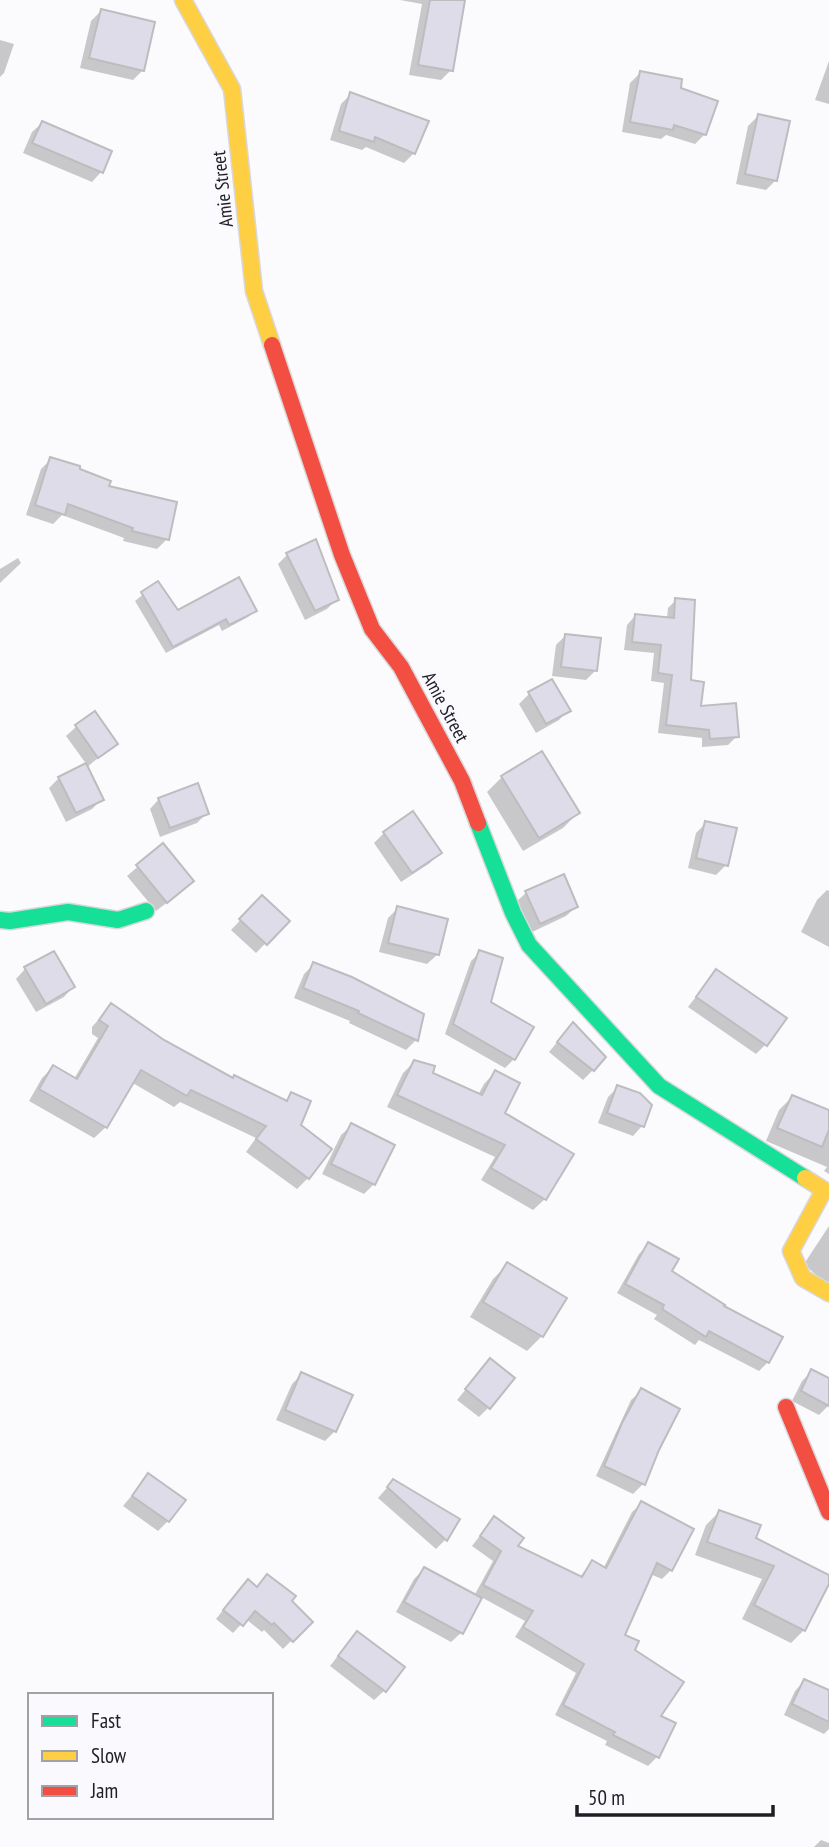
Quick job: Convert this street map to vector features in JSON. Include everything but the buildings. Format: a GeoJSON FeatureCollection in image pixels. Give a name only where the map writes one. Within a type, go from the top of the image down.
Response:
{"type":"FeatureCollection","features":[{"type":"Feature","properties":{"kind":"street","name":"Amie Street"},"geometry":{"type":"LineString","coordinates":[[183,0],[232,89],[254,291],[342,555],[372,629],[401,667],[462,781],[513,913],[529,945],[659,1086],[824,1190],[791,1251],[803,1278],[829,1293]]}},
{"type":"Feature","properties":{"kind":"street"},"geometry":{"type":"LineString","coordinates":[[0,920],[10,921],[68,912],[118,920],[146,911]]}},
{"type":"Feature","properties":{"kind":"street"},"geometry":{"type":"LineString","coordinates":[[786,1407],[829,1512]]}},
{"type":"Feature","properties":{"kind":"traffic: fast"},"geometry":{"type":"LineString","coordinates":[[478,823],[513,913],[529,945],[659,1086],[805,1178]]}},
{"type":"Feature","properties":{"kind":"traffic: fast"},"geometry":{"type":"LineString","coordinates":[[0,920],[10,921],[68,912],[118,920],[146,911]]}},
{"type":"Feature","properties":{"kind":"traffic: slow"},"geometry":{"type":"LineString","coordinates":[[183,0],[232,89],[254,291],[272,345]]}},
{"type":"Feature","properties":{"kind":"traffic: slow"},"geometry":{"type":"LineString","coordinates":[[805,1178],[824,1190],[791,1251],[803,1278],[829,1293]]}},
{"type":"Feature","properties":{"kind":"traffic: jam"},"geometry":{"type":"LineString","coordinates":[[272,345],[342,555],[372,629],[401,667],[462,781],[478,823]]}},
{"type":"Feature","properties":{"kind":"traffic: jam"},"geometry":{"type":"LineString","coordinates":[[786,1407],[829,1512]]}}]}
